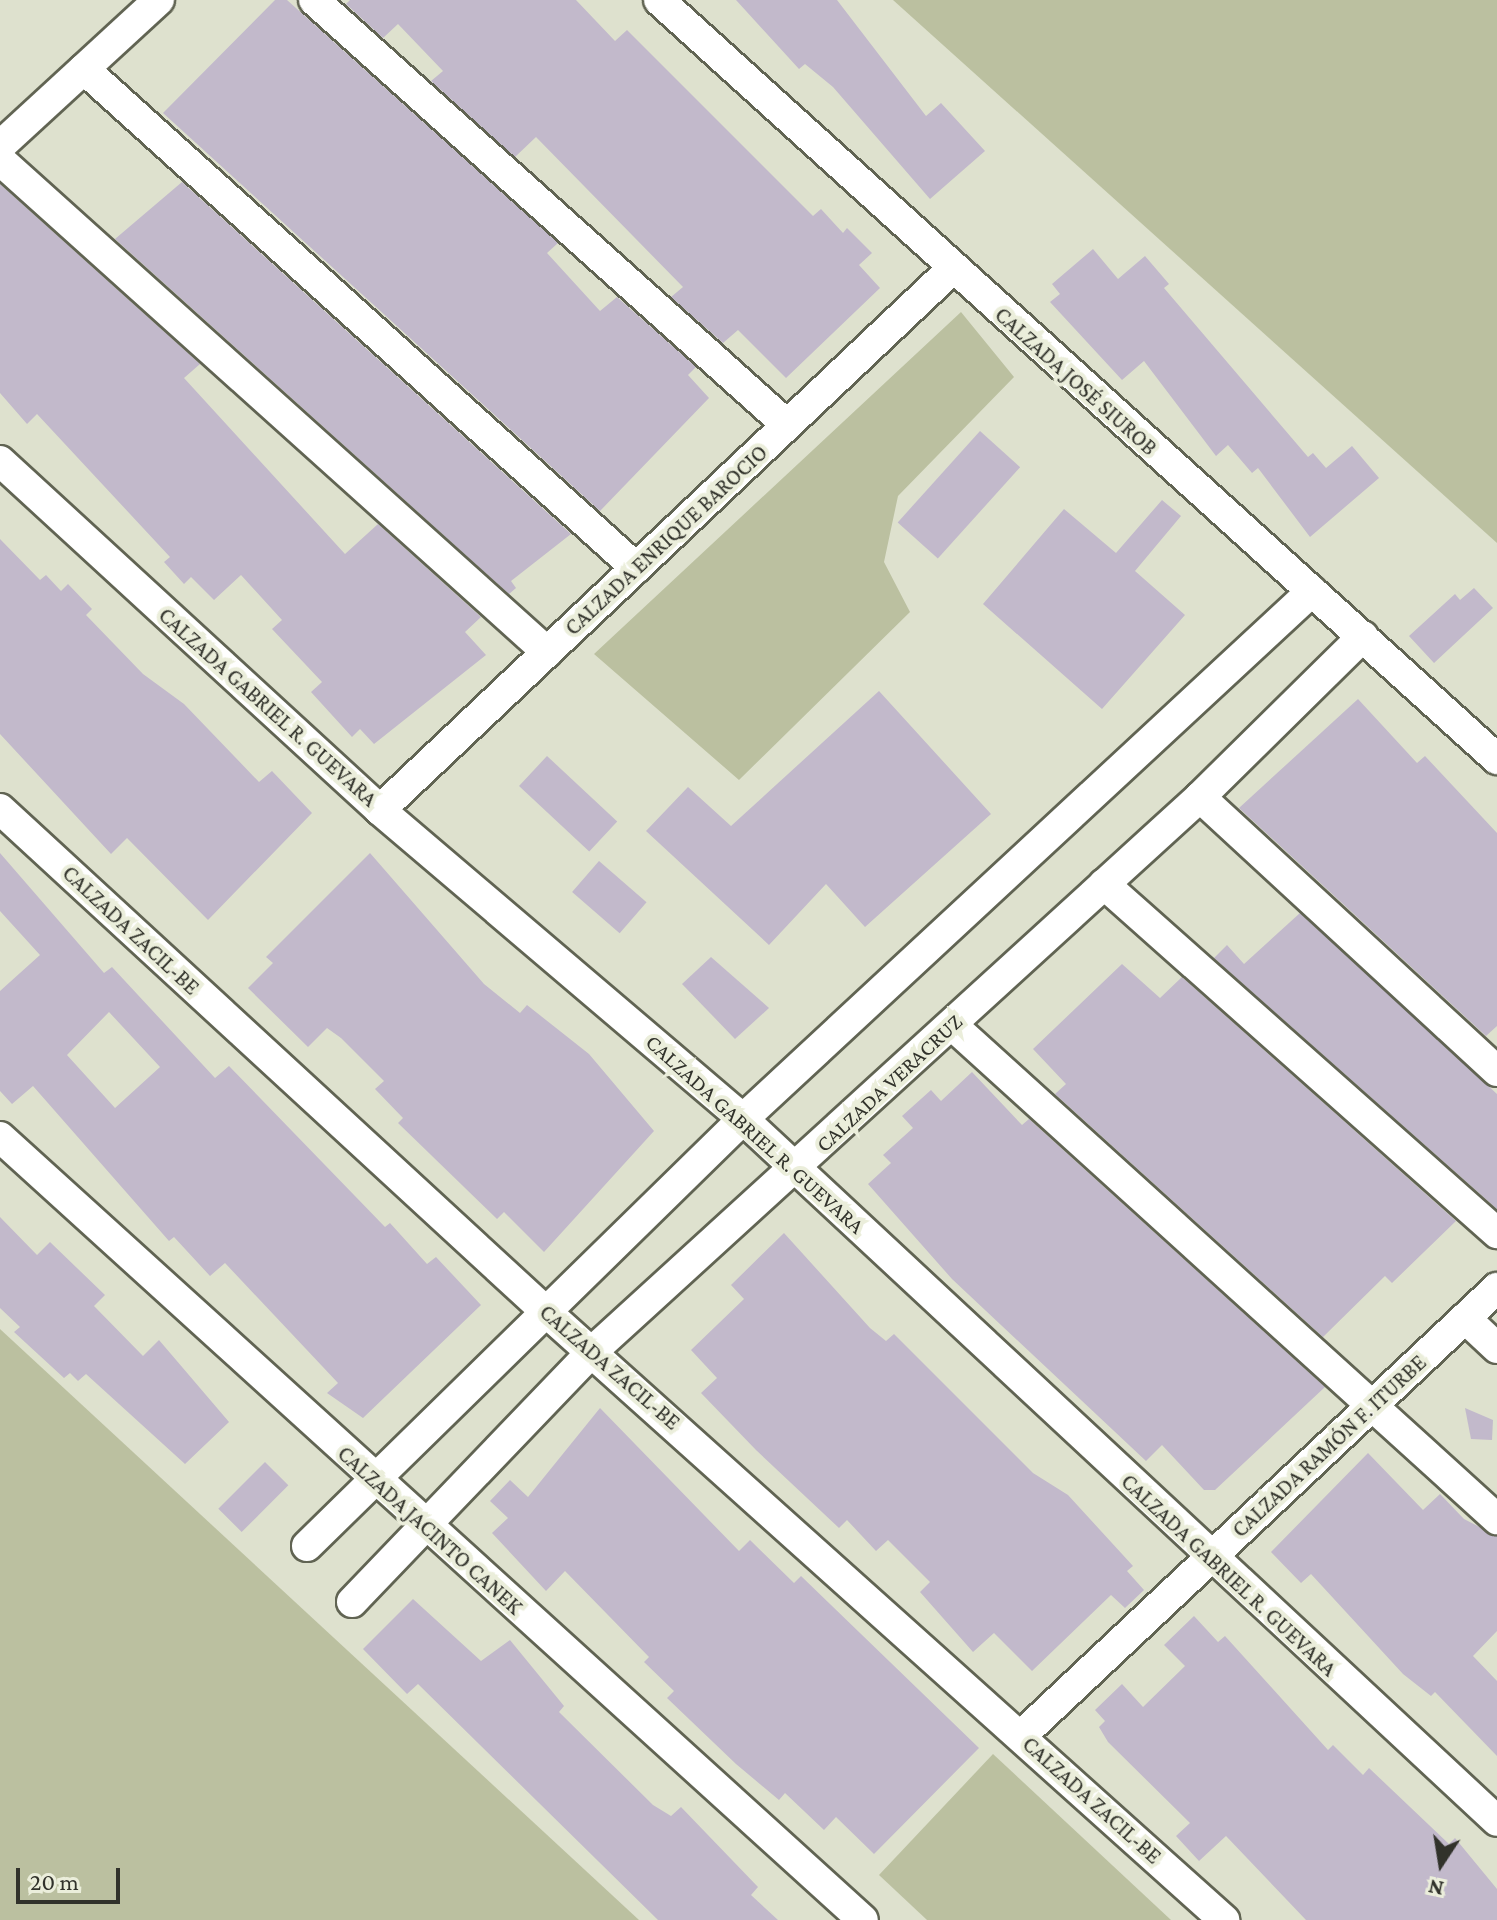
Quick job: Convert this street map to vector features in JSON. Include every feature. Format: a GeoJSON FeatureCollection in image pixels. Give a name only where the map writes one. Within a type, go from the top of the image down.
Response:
{"type":"FeatureCollection","features":[{"type":"Feature","properties":{"kind":"street"},"geometry":{"type":"LineString","coordinates":[[0,146],[159,0]]}},
{"type":"Feature","properties":{"kind":"street"},"geometry":{"type":"LineString","coordinates":[[314,0],[787,425]]}},
{"type":"Feature","properties":{"kind":"street","name":"CALZADA JOSÉ SIUROB"},"geometry":{"type":"LineString","coordinates":[[659,0],[951,270],[1497,759]]}},
{"type":"Feature","properties":{"kind":"street"},"geometry":{"type":"LineString","coordinates":[[84,69],[636,568]]}},
{"type":"Feature","properties":{"kind":"street"},"geometry":{"type":"LineString","coordinates":[[0,160],[547,652]]}},
{"type":"Feature","properties":{"kind":"street","name":"CALZADA ENRIQUE BAROCIO"},"geometry":{"type":"LineString","coordinates":[[380,810],[951,270]]}},
{"type":"Feature","properties":{"kind":"street","name":"CALZADA GABRIEL R. GUEVARA"},"geometry":{"type":"LineString","coordinates":[[0,461],[380,810],[797,1168],[1209,1559],[1497,1821]]}},
{"type":"Feature","properties":{"kind":"street"},"geometry":{"type":"LineString","coordinates":[[307,1546],[544,1310],[743,1119],[1312,591]]}},
{"type":"Feature","properties":{"kind":"street","name":"CALZADA VERACRUZ"},"geometry":{"type":"LineString","coordinates":[[352,1602],[422,1525],[595,1349],[797,1168],[1200,797],[1363,636]]}},
{"type":"Feature","properties":{"kind":"street"},"geometry":{"type":"LineString","coordinates":[[1200,797],[1497,1071]]}},
{"type":"Feature","properties":{"kind":"street","name":"CALZADA ZACIL-BE"},"geometry":{"type":"LineString","coordinates":[[0,809],[544,1310],[595,1349],[1224,1920]]}},
{"type":"Feature","properties":{"kind":"street"},"geometry":{"type":"LineString","coordinates":[[1104,884],[1497,1233]]}},
{"type":"Feature","properties":{"kind":"street"},"geometry":{"type":"LineString","coordinates":[[952,1025],[1497,1519]]}},
{"type":"Feature","properties":{"kind":"street","name":"CALZADA JACINTO CANEK"},"geometry":{"type":"LineString","coordinates":[[0,1137],[422,1525],[863,1920]]}},
{"type":"Feature","properties":{"kind":"street","name":"CALZADA RAMÓN F. ITURBE"},"geometry":{"type":"LineString","coordinates":[[1021,1736],[1497,1288]]}},
{"type":"Feature","properties":{"kind":"street"},"geometry":{"type":"LineString","coordinates":[[1465,1318],[1497,1348]]}},
{"type":"Feature","properties":{"kind":"green space"},"geometry":{"type":"Polygon","coordinates":[[[893,0],[1497,0],[1497,543],[893,0]]]}},
{"type":"Feature","properties":{"kind":"green space"},"geometry":{"type":"Polygon","coordinates":[[[961,312],[1014,377],[898,496],[884,562],[910,612],[739,780],[594,654],[961,312]]]}},
{"type":"Feature","properties":{"kind":"green space"},"geometry":{"type":"Polygon","coordinates":[[[0,1329],[639,1920],[0,1920],[0,1329]]]}},
{"type":"Feature","properties":{"kind":"green space"},"geometry":{"type":"Polygon","coordinates":[[[993,1754],[1171,1920],[927,1920],[879,1875],[993,1754]]]}},
{"type":"Feature","properties":{"kind":"building"},"geometry":{"type":"Polygon","coordinates":[[[275,0],[287,0],[558,243],[547,253],[600,311],[617,297],[696,367],[688,375],[709,398],[600,511],[163,113],[275,0]]]}},
{"type":"Feature","properties":{"kind":"building"},"geometry":{"type":"Polygon","coordinates":[[[350,0],[576,0],[615,41],[627,30],[813,216],[821,209],[843,233],[847,228],[872,253],[859,265],[880,288],[786,378],[738,330],[723,343],[671,297],[683,287],[536,137],[515,157],[431,81],[443,71],[398,24],[383,38],[346,4],[350,0]]]}},
{"type":"Feature","properties":{"kind":"building"},"geometry":{"type":"Polygon","coordinates":[[[736,0],[837,0],[926,116],[941,103],[985,151],[930,199],[833,87],[805,64],[799,69],[736,0]]]}},
{"type":"Feature","properties":{"kind":"building"},"geometry":{"type":"Polygon","coordinates":[[[182,182],[571,534],[511,581],[516,588],[509,594],[115,239],[182,182]]]}},
{"type":"Feature","properties":{"kind":"building"},"geometry":{"type":"Polygon","coordinates":[[[0,184],[200,364],[184,378],[345,554],[378,524],[481,617],[465,632],[486,655],[374,744],[360,729],[352,737],[311,692],[322,682],[272,629],[282,620],[241,575],[214,600],[191,577],[184,584],[164,562],[170,557],[37,414],[27,424],[0,393],[0,184]]]}},
{"type":"Feature","properties":{"kind":"building"},"geometry":{"type":"Polygon","coordinates":[[[1093,249],[1118,279],[1145,256],[1169,284],[1164,288],[1308,457],[1313,453],[1326,468],[1352,446],[1379,478],[1310,537],[1258,468],[1252,473],[1228,445],[1216,456],[1144,361],[1122,380],[1050,302],[1060,294],[1052,284],[1093,249]]]}},
{"type":"Feature","properties":{"kind":"building"},"geometry":{"type":"Polygon","coordinates":[[[980,431],[1020,467],[938,559],[898,522],[980,431]]]}},
{"type":"Feature","properties":{"kind":"building"},"geometry":{"type":"Polygon","coordinates":[[[1162,500],[1181,516],[1135,571],[1185,615],[1102,709],[983,604],[1064,509],[1116,553],[1162,500]]]}},
{"type":"Feature","properties":{"kind":"building"},"geometry":{"type":"Polygon","coordinates":[[[0,539],[40,580],[46,575],[61,591],[68,584],[92,609],[86,615],[143,674],[184,704],[259,782],[272,771],[312,813],[208,920],[127,838],[111,854],[0,734],[0,539]]]}},
{"type":"Feature","properties":{"kind":"building"},"geometry":{"type":"Polygon","coordinates":[[[1474,588],[1493,608],[1434,663],[1409,636],[1455,594],[1460,600],[1474,588]]]}},
{"type":"Feature","properties":{"kind":"building"},"geometry":{"type":"Polygon","coordinates":[[[879,691],[991,814],[865,927],[826,884],[769,945],[646,831],[688,787],[731,826],[879,691]]]}},
{"type":"Feature","properties":{"kind":"building"},"geometry":{"type":"Polygon","coordinates":[[[1358,699],[1417,763],[1425,756],[1497,833],[1497,1026],[1486,1036],[1239,808],[1358,699]]]}},
{"type":"Feature","properties":{"kind":"building"},"geometry":{"type":"Polygon","coordinates":[[[547,756],[617,821],[589,851],[519,786],[547,756]]]}},
{"type":"Feature","properties":{"kind":"building"},"geometry":{"type":"Polygon","coordinates":[[[0,853],[104,973],[112,967],[215,1078],[229,1066],[385,1227],[390,1223],[427,1264],[436,1257],[481,1305],[363,1418],[327,1393],[338,1383],[225,1263],[210,1276],[174,1237],[169,1241],[33,1086],[12,1104],[0,1091],[0,991],[40,955],[0,911],[0,853]],[[109,1012],[67,1055],[115,1108],[160,1067],[109,1012]]]}},
{"type":"Feature","properties":{"kind":"building"},"geometry":{"type":"Polygon","coordinates":[[[370,853],[484,984],[520,1013],[527,1005],[589,1054],[654,1131],[544,1252],[504,1212],[497,1219],[398,1123],[403,1118],[375,1089],[384,1081],[341,1038],[327,1028],[308,1047],[248,988],[273,963],[266,957],[370,853]]]}},
{"type":"Feature","properties":{"kind":"building"},"geometry":{"type":"Polygon","coordinates":[[[599,861],[647,902],[620,933],[572,892],[599,861]]]}},
{"type":"Feature","properties":{"kind":"building"},"geometry":{"type":"Polygon","coordinates":[[[1300,913],[1497,1094],[1497,1209],[1214,958],[1227,945],[1244,964],[1300,913]]]}},
{"type":"Feature","properties":{"kind":"building"},"geometry":{"type":"Polygon","coordinates":[[[711,957],[769,1008],[735,1039],[682,984],[711,957]]]}},
{"type":"Feature","properties":{"kind":"building"},"geometry":{"type":"Polygon","coordinates":[[[1122,964],[1160,998],[1182,977],[1456,1221],[1392,1283],[1385,1276],[1323,1337],[1055,1094],[1066,1084],[1033,1049],[1122,964]]]}},
{"type":"Feature","properties":{"kind":"building"},"geometry":{"type":"Polygon","coordinates":[[[972,1072],[1022,1125],[1029,1119],[1325,1387],[1215,1490],[1204,1490],[1162,1445],[1146,1461],[952,1279],[868,1184],[891,1163],[883,1155],[913,1128],[902,1116],[931,1090],[941,1101],[972,1072]]]}},
{"type":"Feature","properties":{"kind":"building"},"geometry":{"type":"Polygon","coordinates":[[[0,1217],[37,1255],[50,1242],[105,1295],[94,1306],[143,1356],[159,1340],[229,1422],[185,1464],[86,1374],[78,1381],[70,1373],[64,1378],[14,1332],[20,1327],[0,1308],[0,1217]]]}},
{"type":"Feature","properties":{"kind":"building"},"geometry":{"type":"Polygon","coordinates":[[[784,1233],[870,1328],[886,1341],[894,1334],[1033,1473],[1068,1495],[1133,1566],[1127,1571],[1144,1590],[1125,1608],[1111,1595],[1032,1671],[994,1633],[973,1652],[920,1592],[930,1582],[888,1540],[876,1551],[847,1520],[839,1528],[756,1450],[701,1393],[717,1378],[691,1350],[744,1299],[731,1285],[784,1233]]]}},
{"type":"Feature","properties":{"kind":"building"},"geometry":{"type":"Polygon","coordinates":[[[600,1408],[739,1551],[750,1540],[794,1583],[801,1576],[979,1748],[874,1854],[836,1817],[824,1830],[785,1793],[779,1800],[736,1764],[667,1698],[674,1691],[644,1662],[649,1657],[565,1571],[546,1591],[492,1533],[508,1518],[490,1501],[510,1480],[528,1497],[600,1408]]]}},
{"type":"Feature","properties":{"kind":"building"},"geometry":{"type":"Polygon","coordinates":[[[1465,1408],[1493,1420],[1492,1440],[1471,1439],[1465,1408]]]}},
{"type":"Feature","properties":{"kind":"building"},"geometry":{"type":"Polygon","coordinates":[[[1368,1453],[1423,1510],[1440,1494],[1464,1519],[1497,1536],[1497,1631],[1473,1656],[1497,1681],[1497,1756],[1435,1692],[1431,1696],[1403,1674],[1311,1574],[1301,1583],[1271,1552],[1368,1453]]]}},
{"type":"Feature","properties":{"kind":"building"},"geometry":{"type":"Polygon","coordinates":[[[265,1462],[288,1485],[242,1532],[218,1509],[265,1462]]]}},
{"type":"Feature","properties":{"kind":"building"},"geometry":{"type":"Polygon","coordinates":[[[413,1599],[481,1661],[510,1640],[564,1706],[559,1712],[653,1805],[671,1816],[681,1807],[758,1887],[751,1895],[778,1920],[658,1920],[418,1684],[407,1694],[363,1649],[413,1599]]]}},
{"type":"Feature","properties":{"kind":"building"},"geometry":{"type":"Polygon","coordinates":[[[1194,1616],[1218,1642],[1225,1636],[1328,1750],[1333,1745],[1363,1775],[1369,1768],[1449,1844],[1455,1838],[1497,1889],[1497,1920],[1306,1920],[1226,1836],[1199,1861],[1176,1836],[1190,1823],[1108,1742],[1099,1727],[1105,1721],[1095,1710],[1122,1684],[1143,1707],[1185,1666],[1164,1645],[1194,1616]]]}}]}
